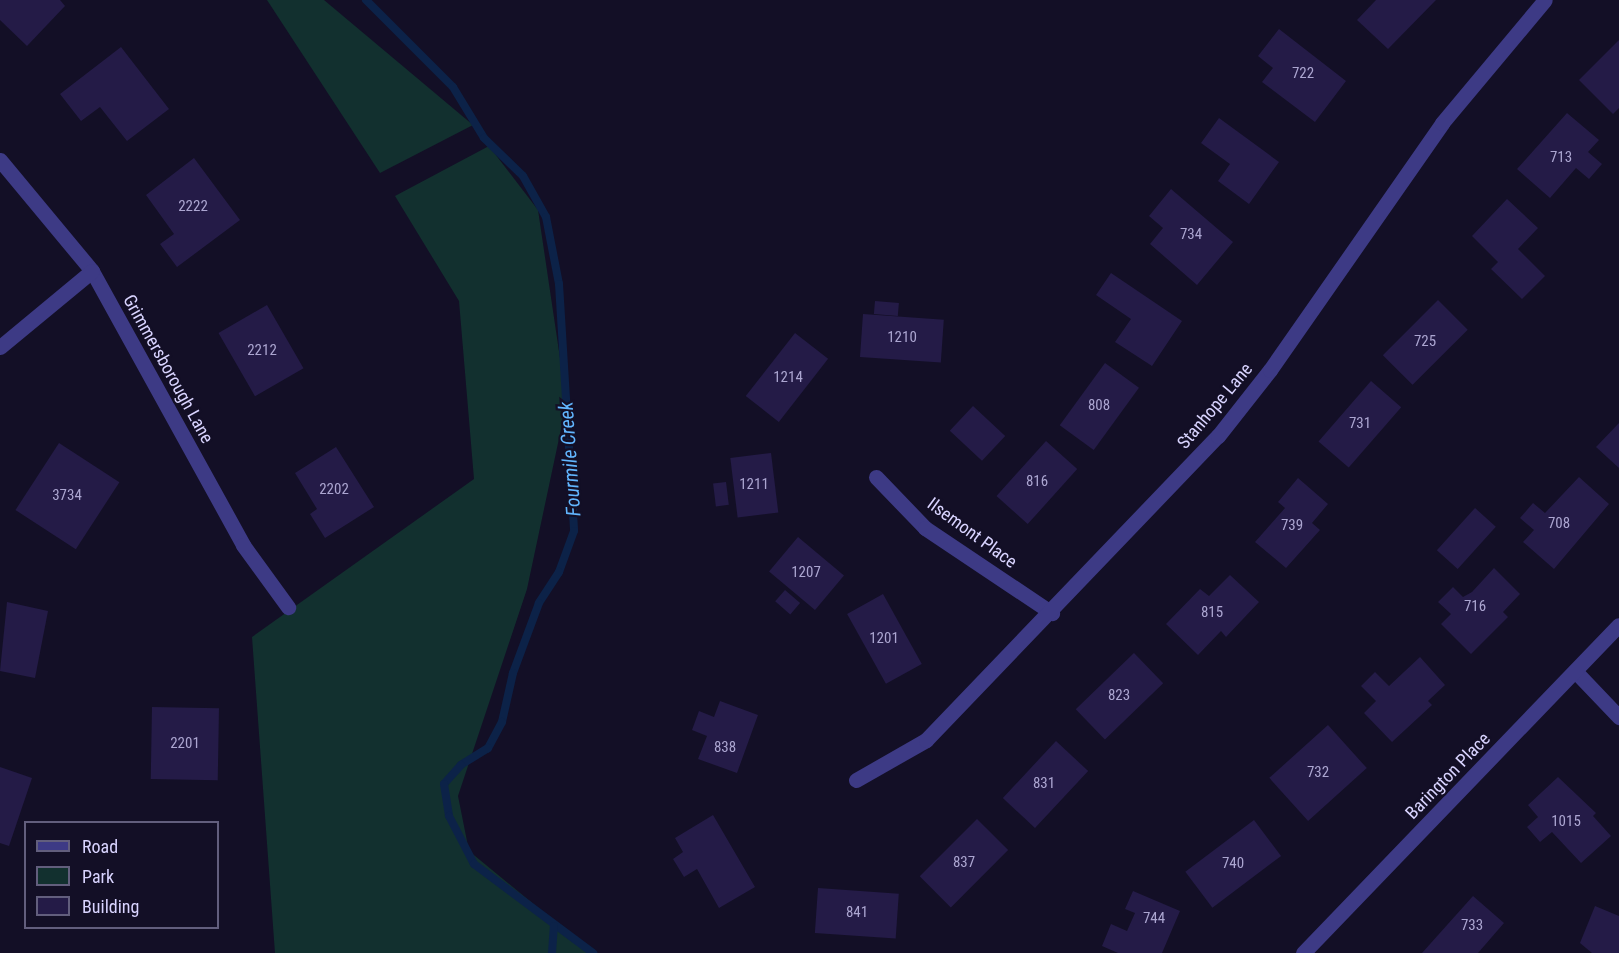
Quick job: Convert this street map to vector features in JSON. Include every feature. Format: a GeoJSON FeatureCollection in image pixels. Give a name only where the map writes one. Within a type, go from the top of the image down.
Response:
{"type":"FeatureCollection","features":[{"type":"Feature","properties":{"kind":"street","name":"Stanhope Lane"},"geometry":{"type":"LineString","coordinates":[[856,780],[926,740],[1052,614],[1218,436],[1270,370],[1442,123],[1545,0]]}},
{"type":"Feature","properties":{"kind":"street","name":"Grimmersborough Lane"},"geometry":{"type":"LineString","coordinates":[[0,160],[92,272],[243,545],[288,608]]}},
{"type":"Feature","properties":{"kind":"street"},"geometry":{"type":"LineString","coordinates":[[0,347],[92,272]]}},
{"type":"Feature","properties":{"kind":"street","name":"Ilsemont Place"},"geometry":{"type":"LineString","coordinates":[[876,477],[925,528],[1052,614]]}},
{"type":"Feature","properties":{"kind":"street","name":"Barington Place"},"geometry":{"type":"LineString","coordinates":[[1303,953],[1619,625]]}},
{"type":"Feature","properties":{"kind":"street"},"geometry":{"type":"LineString","coordinates":[[1575,671],[1619,717]]}},
{"type":"Feature","properties":{"kind":"green space"},"geometry":{"type":"Polygon","coordinates":[[[267,0],[324,0],[473,125],[380,173],[267,0]]]}},
{"type":"Feature","properties":{"kind":"green space"},"geometry":{"type":"Polygon","coordinates":[[[489,146],[538,210],[564,385],[564,415],[527,589],[458,796],[469,851],[593,953],[275,953],[252,637],[474,479],[459,301],[395,196],[489,146]]]}},
{"type":"Feature","properties":{"kind":"building"},"geometry":{"type":"Polygon","coordinates":[[[0,0],[60,0],[65,6],[27,46],[0,20],[0,0]]]}},
{"type":"Feature","properties":{"kind":"building"},"geometry":{"type":"Polygon","coordinates":[[[1376,0],[1436,0],[1388,49],[1357,20],[1376,0]]]}},
{"type":"Feature","properties":{"kind":"building"},"geometry":{"type":"Polygon","coordinates":[[[1279,29],[1346,81],[1315,122],[1262,82],[1273,68],[1258,56],[1279,29]]]}},
{"type":"Feature","properties":{"kind":"building"},"geometry":{"type":"Polygon","coordinates":[[[1619,40],[1619,108],[1613,114],[1579,80],[1619,40]]]}},
{"type":"Feature","properties":{"kind":"building"},"geometry":{"type":"Polygon","coordinates":[[[121,47],[169,109],[127,141],[100,107],[81,121],[60,94],[121,47]]]}},
{"type":"Feature","properties":{"kind":"building"},"geometry":{"type":"Polygon","coordinates":[[[1567,113],[1599,140],[1588,152],[1602,164],[1589,179],[1576,168],[1550,198],[1517,169],[1567,113]]]}},
{"type":"Feature","properties":{"kind":"building"},"geometry":{"type":"Polygon","coordinates":[[[1219,118],[1279,162],[1249,204],[1218,181],[1230,164],[1201,143],[1219,118]]]}},
{"type":"Feature","properties":{"kind":"building"},"geometry":{"type":"Polygon","coordinates":[[[194,158],[240,220],[177,267],[160,244],[174,234],[146,195],[194,158]]]}},
{"type":"Feature","properties":{"kind":"building"},"geometry":{"type":"Polygon","coordinates":[[[1171,189],[1233,242],[1197,285],[1150,244],[1163,228],[1149,216],[1171,189]]]}},
{"type":"Feature","properties":{"kind":"building"},"geometry":{"type":"Polygon","coordinates":[[[1507,199],[1538,228],[1518,249],[1545,276],[1522,299],[1491,269],[1498,262],[1472,236],[1507,199]]]}},
{"type":"Feature","properties":{"kind":"building"},"geometry":{"type":"Polygon","coordinates":[[[1111,273],[1182,321],[1152,366],[1115,342],[1131,319],[1096,295],[1111,273]]]}},
{"type":"Feature","properties":{"kind":"building"},"geometry":{"type":"Polygon","coordinates":[[[1438,300],[1468,330],[1413,385],[1383,355],[1438,300]]]}},
{"type":"Feature","properties":{"kind":"building"},"geometry":{"type":"Polygon","coordinates":[[[875,301],[899,303],[898,316],[874,314],[875,301]]]}},
{"type":"Feature","properties":{"kind":"building"},"geometry":{"type":"Polygon","coordinates":[[[267,305],[304,368],[255,396],[219,333],[267,305]]]}},
{"type":"Feature","properties":{"kind":"building"},"geometry":{"type":"Polygon","coordinates":[[[863,314],[944,320],[941,363],[860,357],[863,314]]]}},
{"type":"Feature","properties":{"kind":"building"},"geometry":{"type":"Polygon","coordinates":[[[795,333],[828,359],[779,422],[746,396],[795,333]]]}},
{"type":"Feature","properties":{"kind":"building"},"geometry":{"type":"Polygon","coordinates":[[[1105,363],[1139,388],[1094,450],[1060,425],[1105,363]]]}},
{"type":"Feature","properties":{"kind":"building"},"geometry":{"type":"Polygon","coordinates":[[[1371,381],[1401,407],[1349,468],[1319,441],[1371,381]]]}},
{"type":"Feature","properties":{"kind":"building"},"geometry":{"type":"Polygon","coordinates":[[[973,406],[1005,436],[982,461],[950,431],[973,406]]]}},
{"type":"Feature","properties":{"kind":"building"},"geometry":{"type":"Polygon","coordinates":[[[1619,423],[1619,468],[1596,447],[1619,423]]]}},
{"type":"Feature","properties":{"kind":"building"},"geometry":{"type":"Polygon","coordinates":[[[1046,441],[1077,469],[1028,524],[996,496],[1046,441]]]}},
{"type":"Feature","properties":{"kind":"building"},"geometry":{"type":"Polygon","coordinates":[[[59,443],[119,482],[76,549],[15,510],[59,443]]]}},
{"type":"Feature","properties":{"kind":"building"},"geometry":{"type":"Polygon","coordinates":[[[336,447],[374,507],[325,538],[310,514],[317,509],[295,473],[336,447]]]}},
{"type":"Feature","properties":{"kind":"building"},"geometry":{"type":"Polygon","coordinates":[[[771,453],[778,513],[738,518],[730,458],[771,453]]]}},
{"type":"Feature","properties":{"kind":"building"},"geometry":{"type":"Polygon","coordinates":[[[1579,477],[1609,504],[1554,569],[1523,542],[1534,530],[1520,518],[1533,503],[1545,513],[1579,477]]]}},
{"type":"Feature","properties":{"kind":"building"},"geometry":{"type":"Polygon","coordinates":[[[1298,478],[1328,504],[1312,523],[1320,530],[1286,568],[1255,542],[1285,508],[1278,502],[1298,478]]]}},
{"type":"Feature","properties":{"kind":"building"},"geometry":{"type":"Polygon","coordinates":[[[726,482],[729,505],[716,506],[713,484],[726,482]]]}},
{"type":"Feature","properties":{"kind":"building"},"geometry":{"type":"Polygon","coordinates":[[[1475,508],[1496,527],[1458,569],[1437,550],[1475,508]]]}},
{"type":"Feature","properties":{"kind":"building"},"geometry":{"type":"Polygon","coordinates":[[[798,537],[844,576],[815,610],[769,571],[798,537]]]}},
{"type":"Feature","properties":{"kind":"building"},"geometry":{"type":"Polygon","coordinates":[[[1494,568],[1520,594],[1503,612],[1508,617],[1471,654],[1441,624],[1451,614],[1438,602],[1453,587],[1463,597],[1472,592],[1494,568]]]}},
{"type":"Feature","properties":{"kind":"building"},"geometry":{"type":"Polygon","coordinates":[[[1230,575],[1259,602],[1226,637],[1221,631],[1198,655],[1166,624],[1200,589],[1209,596],[1230,575]]]}},
{"type":"Feature","properties":{"kind":"building"},"geometry":{"type":"Polygon","coordinates":[[[785,590],[800,603],[790,614],[775,601],[785,590]]]}},
{"type":"Feature","properties":{"kind":"building"},"geometry":{"type":"Polygon","coordinates":[[[883,594],[922,664],[886,684],[847,614],[883,594]]]}},
{"type":"Feature","properties":{"kind":"building"},"geometry":{"type":"Polygon","coordinates":[[[7,602],[48,611],[35,678],[0,671],[7,602]]]}},
{"type":"Feature","properties":{"kind":"building"},"geometry":{"type":"Polygon","coordinates":[[[1134,653],[1163,683],[1105,739],[1076,709],[1134,653]]]}},
{"type":"Feature","properties":{"kind":"building"},"geometry":{"type":"Polygon","coordinates":[[[1420,657],[1445,685],[1428,701],[1432,705],[1392,742],[1364,713],[1376,701],[1361,686],[1375,672],[1389,686],[1420,657]]]}},
{"type":"Feature","properties":{"kind":"building"},"geometry":{"type":"Polygon","coordinates":[[[720,701],[758,715],[737,773],[698,759],[707,736],[692,730],[699,711],[714,717],[720,701]]]}},
{"type":"Feature","properties":{"kind":"building"},"geometry":{"type":"Polygon","coordinates":[[[152,707],[219,708],[218,780],[151,779],[152,707]]]}},
{"type":"Feature","properties":{"kind":"building"},"geometry":{"type":"Polygon","coordinates":[[[1328,725],[1367,768],[1308,821],[1269,778],[1328,725]]]}},
{"type":"Feature","properties":{"kind":"building"},"geometry":{"type":"Polygon","coordinates":[[[1056,741],[1088,771],[1035,828],[1003,798],[1056,741]]]}},
{"type":"Feature","properties":{"kind":"building"},"geometry":{"type":"Polygon","coordinates":[[[0,767],[32,778],[9,846],[0,843],[0,767]]]}},
{"type":"Feature","properties":{"kind":"building"},"geometry":{"type":"Polygon","coordinates":[[[1558,777],[1596,813],[1593,816],[1611,836],[1581,863],[1552,832],[1540,842],[1527,827],[1538,817],[1528,805],[1558,777]]]}},
{"type":"Feature","properties":{"kind":"building"},"geometry":{"type":"Polygon","coordinates":[[[713,815],[755,887],[719,908],[697,869],[684,877],[673,859],[683,852],[675,838],[713,815]]]}},
{"type":"Feature","properties":{"kind":"building"},"geometry":{"type":"Polygon","coordinates":[[[977,819],[1008,850],[951,907],[920,876],[977,819]]]}},
{"type":"Feature","properties":{"kind":"building"},"geometry":{"type":"Polygon","coordinates":[[[1254,820],[1281,856],[1212,908],[1185,872],[1254,820]]]}},
{"type":"Feature","properties":{"kind":"building"},"geometry":{"type":"Polygon","coordinates":[[[818,888],[899,894],[896,939],[815,933],[818,888]]]}},
{"type":"Feature","properties":{"kind":"building"},"geometry":{"type":"Polygon","coordinates":[[[1133,891],[1180,911],[1162,953],[1118,953],[1102,946],[1111,924],[1127,931],[1135,913],[1125,909],[1133,891]]]}},
{"type":"Feature","properties":{"kind":"building"},"geometry":{"type":"Polygon","coordinates":[[[1473,896],[1504,923],[1478,953],[1422,953],[1473,896]]]}},
{"type":"Feature","properties":{"kind":"building"},"geometry":{"type":"Polygon","coordinates":[[[1595,906],[1619,916],[1619,953],[1592,953],[1580,943],[1595,906]]]}},
{"type":"Feature","properties":{"kind":"waterway","name":"Fourmile Creek"},"geometry":{"type":"LineString","coordinates":[[366,0],[453,87],[484,138],[523,176],[546,217],[559,284],[574,531],[559,572],[539,603],[513,673],[502,722],[488,748],[461,765],[444,784],[449,816],[474,864],[593,953]]}},
{"type":"Feature","properties":{"kind":"waterway"},"geometry":{"type":"LineString","coordinates":[[552,953],[554,926]]}}]}
